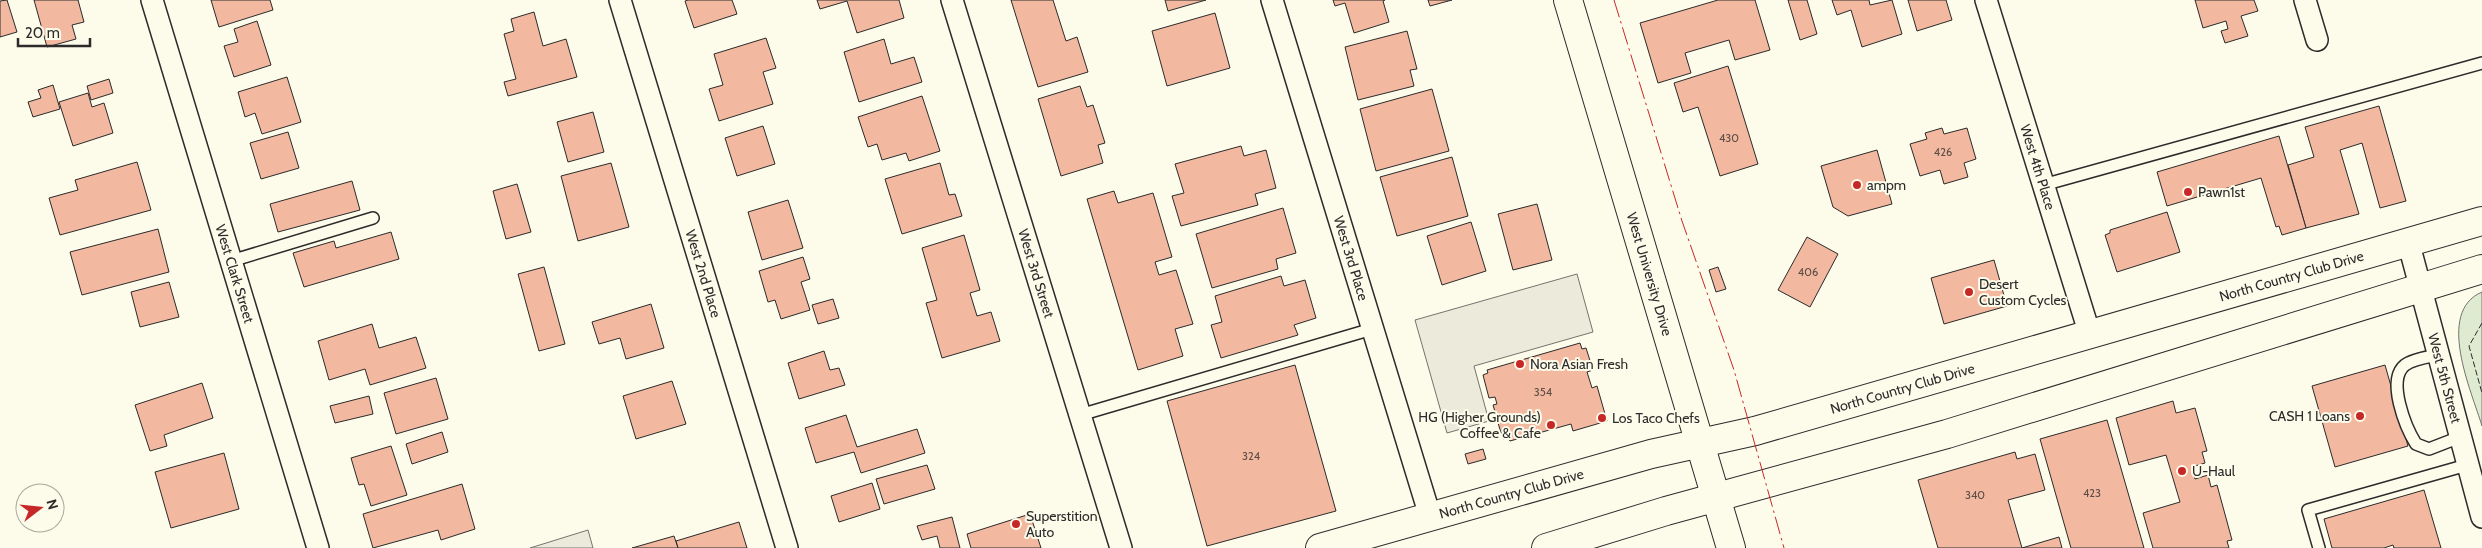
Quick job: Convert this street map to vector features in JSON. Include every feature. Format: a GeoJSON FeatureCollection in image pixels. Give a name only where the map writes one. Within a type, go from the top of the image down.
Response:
{"type":"FeatureCollection","features":[{"type":"Feature","properties":{"kind":"main road","name":"West University Drive"},"geometry":{"type":"LineString","coordinates":[[1568,0],[1702,444],[1731,548]]}},
{"type":"Feature","properties":{"kind":"main road","name":"North Country Club Drive"},"geometry":{"type":"LineString","coordinates":[[1320,548],[1651,454],[1702,444],[2090,335],[2482,220]]}},
{"type":"Feature","properties":{"kind":"main road"},"geometry":{"type":"LineString","coordinates":[[1546,548],[1947,434],[2482,269]]}},
{"type":"Feature","properties":{"kind":"street","name":"West Clark Street"},"geometry":{"type":"LineString","coordinates":[[152,0],[318,548]]}},
{"type":"Feature","properties":{"kind":"street","name":"West 2nd Place"},"geometry":{"type":"LineString","coordinates":[[620,0],[787,548]]}},
{"type":"Feature","properties":{"kind":"street","name":"West 3rd Street"},"geometry":{"type":"LineString","coordinates":[[952,0],[1121,548]]}},
{"type":"Feature","properties":{"kind":"street","name":"West 3rd Place"},"geometry":{"type":"LineString","coordinates":[[1272,0],[1430,516]]}},
{"type":"Feature","properties":{"kind":"street","name":"West 4th Place"},"geometry":{"type":"LineString","coordinates":[[1986,0],[2090,335]]}},
{"type":"Feature","properties":{"kind":"street"},"geometry":{"type":"LineString","coordinates":[[2305,0],[2317,40]]}},
{"type":"Feature","properties":{"kind":"street","name":"West 5th Street"},"geometry":{"type":"LineString","coordinates":[[2408,241],[2422,287],[2438,355],[2482,517]]}},
{"type":"Feature","properties":{"kind":"lane"},"geometry":{"type":"LineString","coordinates":[[2043,185],[2482,63]]}},
{"type":"Feature","properties":{"kind":"lane"},"geometry":{"type":"LineString","coordinates":[[231,261],[373,218]]}},
{"type":"Feature","properties":{"kind":"lane"},"geometry":{"type":"LineString","coordinates":[[1080,415],[1372,329]]}},
{"type":"Feature","properties":{"kind":"lane"},"geometry":{"type":"LineString","coordinates":[[2438,355],[2405,365],[2400,369],[2396,390],[2407,430],[2416,444],[2430,448],[2460,437]]}},
{"type":"Feature","properties":{"kind":"lane"},"geometry":{"type":"LineString","coordinates":[[2319,548],[2308,510],[2467,465]]}},
{"type":"Feature","properties":{"kind":"green space"},"geometry":{"type":"Polygon","coordinates":[[[2482,292],[2482,426],[2465,374],[2459,334],[2461,317],[2468,302],[2482,292]]]}},
{"type":"Feature","properties":{"kind":"shaded area"},"geometry":{"type":"Polygon","coordinates":[[[1577,274],[1593,332],[1474,366],[1489,421],[1447,433],[1415,320],[1577,274]]]}},
{"type":"Feature","properties":{"kind":"shaded area"},"geometry":{"type":"Polygon","coordinates":[[[588,530],[593,548],[530,548],[588,530]]]}},
{"type":"Feature","properties":{"kind":"building"},"geometry":{"type":"Polygon","coordinates":[[[7,0],[17,32],[0,37],[0,1],[7,0]]]}},
{"type":"Feature","properties":{"kind":"building"},"geometry":{"type":"Polygon","coordinates":[[[34,0],[78,0],[84,22],[72,25],[76,39],[47,47],[34,0]]]}},
{"type":"Feature","properties":{"kind":"building"},"geometry":{"type":"Polygon","coordinates":[[[211,0],[270,0],[273,10],[219,27],[211,0]]]}},
{"type":"Feature","properties":{"kind":"building"},"geometry":{"type":"Polygon","coordinates":[[[732,0],[737,14],[694,28],[685,1],[732,0]]]}},
{"type":"Feature","properties":{"kind":"building"},"geometry":{"type":"Polygon","coordinates":[[[817,0],[899,0],[904,18],[857,33],[847,1],[820,9],[817,0]]]}},
{"type":"Feature","properties":{"kind":"building"},"geometry":{"type":"Polygon","coordinates":[[[1011,0],[1053,0],[1066,41],[1077,37],[1088,72],[1038,87],[1011,0]]]}},
{"type":"Feature","properties":{"kind":"building"},"geometry":{"type":"Polygon","coordinates":[[[1165,0],[1206,0],[1168,11],[1165,0]]]}},
{"type":"Feature","properties":{"kind":"building"},"geometry":{"type":"Polygon","coordinates":[[[1333,0],[1385,0],[1383,1],[1389,22],[1354,33],[1345,3],[1335,6],[1333,0]]]}},
{"type":"Feature","properties":{"kind":"building"},"geometry":{"type":"Polygon","coordinates":[[[1428,0],[1452,0],[1430,6],[1428,0]]]}},
{"type":"Feature","properties":{"kind":"building"},"geometry":{"type":"Polygon","coordinates":[[[1718,0],[1755,0],[1770,50],[1735,60],[1729,40],[1685,53],[1691,73],[1658,83],[1640,23],[1718,0]]]}},
{"type":"Feature","properties":{"kind":"building"},"geometry":{"type":"Polygon","coordinates":[[[1788,0],[1807,0],[1817,34],[1800,40],[1788,0]]]}},
{"type":"Feature","properties":{"kind":"building"},"geometry":{"type":"Polygon","coordinates":[[[1832,0],[1869,0],[1870,5],[1892,0],[1902,34],[1862,47],[1851,10],[1837,15],[1832,0]]]}},
{"type":"Feature","properties":{"kind":"building"},"geometry":{"type":"Polygon","coordinates":[[[1908,0],[1946,0],[1952,20],[1917,31],[1908,0]]]}},
{"type":"Feature","properties":{"kind":"building"},"geometry":{"type":"Polygon","coordinates":[[[2195,0],[2254,0],[2258,11],[2241,16],[2248,36],[2225,43],[2221,31],[2228,29],[2226,21],[2203,28],[2195,0]]]}},
{"type":"Feature","properties":{"kind":"building"},"geometry":{"type":"Polygon","coordinates":[[[534,12],[543,46],[566,39],[577,77],[508,96],[504,82],[516,79],[504,34],[514,31],[511,19],[534,12]]]}},
{"type":"Feature","properties":{"kind":"building"},"geometry":{"type":"Polygon","coordinates":[[[1215,13],[1230,68],[1167,86],[1152,31],[1215,13]]]}},
{"type":"Feature","properties":{"kind":"building"},"geometry":{"type":"Polygon","coordinates":[[[257,21],[271,65],[234,77],[224,46],[238,42],[234,29],[257,21]]]}},
{"type":"Feature","properties":{"kind":"building"},"geometry":{"type":"Polygon","coordinates":[[[1407,31],[1417,69],[1410,70],[1414,86],[1358,100],[1345,47],[1407,31]]]}},
{"type":"Feature","properties":{"kind":"building"},"geometry":{"type":"Polygon","coordinates":[[[766,38],[776,68],[763,72],[773,104],[719,121],[709,89],[723,85],[714,54],[766,38]]]}},
{"type":"Feature","properties":{"kind":"building"},"geometry":{"type":"Polygon","coordinates":[[[884,39],[891,64],[914,57],[922,82],[859,102],[844,52],[884,39]]]}},
{"type":"Feature","properties":{"kind":"building"},"geometry":{"type":"Polygon","coordinates":[[[1728,66],[1758,164],[1720,176],[1698,107],[1683,112],[1674,83],[1728,66]]]}},
{"type":"Feature","properties":{"kind":"building"},"geometry":{"type":"Polygon","coordinates":[[[287,77],[301,122],[262,134],[255,113],[245,117],[238,92],[287,77]]]}},
{"type":"Feature","properties":{"kind":"building"},"geometry":{"type":"Polygon","coordinates":[[[109,79],[113,93],[91,100],[87,86],[109,79]]]}},
{"type":"Feature","properties":{"kind":"building"},"geometry":{"type":"Polygon","coordinates":[[[53,85],[60,109],[33,117],[28,102],[41,98],[38,90],[53,85]]]}},
{"type":"Feature","properties":{"kind":"building"},"geometry":{"type":"Polygon","coordinates":[[[1080,86],[1087,107],[1093,105],[1105,143],[1098,145],[1103,163],[1061,176],[1038,99],[1080,86]]]}},
{"type":"Feature","properties":{"kind":"building"},"geometry":{"type":"Polygon","coordinates":[[[1432,89],[1449,151],[1376,171],[1360,109],[1432,89]]]}},
{"type":"Feature","properties":{"kind":"building"},"geometry":{"type":"Polygon","coordinates":[[[88,93],[92,107],[104,103],[113,133],[73,146],[59,102],[88,93]]]}},
{"type":"Feature","properties":{"kind":"building"},"geometry":{"type":"Polygon","coordinates":[[[922,96],[940,151],[909,161],[906,153],[882,160],[877,144],[868,147],[858,117],[922,96]]]}},
{"type":"Feature","properties":{"kind":"building"},"geometry":{"type":"Polygon","coordinates":[[[2379,106],[2406,201],[2380,208],[2362,143],[2340,150],[2359,214],[2306,228],[2288,165],[2314,157],[2305,127],[2379,106]]]}},
{"type":"Feature","properties":{"kind":"building"},"geometry":{"type":"Polygon","coordinates":[[[593,112],[604,152],[568,162],[557,122],[593,112]]]}},
{"type":"Feature","properties":{"kind":"building"},"geometry":{"type":"Polygon","coordinates":[[[763,126],[775,164],[737,176],[725,138],[763,126]]]}},
{"type":"Feature","properties":{"kind":"building"},"geometry":{"type":"Polygon","coordinates":[[[1942,128],[1944,134],[1967,128],[1976,159],[1964,163],[1968,177],[1944,184],[1940,170],[1920,176],[1910,144],[1927,139],[1925,133],[1942,128]]]}},
{"type":"Feature","properties":{"kind":"building"},"geometry":{"type":"Polygon","coordinates":[[[288,132],[299,168],[261,179],[250,143],[288,132]]]}},
{"type":"Feature","properties":{"kind":"building","name":"Pawn1st"},"geometry":{"type":"Polygon","coordinates":[[[2279,136],[2306,228],[2282,235],[2279,226],[2276,227],[2261,178],[2167,206],[2157,172],[2279,136]]]}},
{"type":"Feature","properties":{"kind":"building"},"geometry":{"type":"Polygon","coordinates":[[[1241,146],[1244,156],[1266,150],[1276,188],[1255,194],[1258,205],[1181,226],[1172,196],[1184,193],[1175,164],[1241,146]]]}},
{"type":"Feature","properties":{"kind":"building","name":"ampm"},"geometry":{"type":"Polygon","coordinates":[[[1877,150],[1892,204],[1848,216],[1833,207],[1821,166],[1877,150]]]}},
{"type":"Feature","properties":{"kind":"building"},"geometry":{"type":"Polygon","coordinates":[[[1452,157],[1468,216],[1397,236],[1380,177],[1452,157]]]}},
{"type":"Feature","properties":{"kind":"building"},"geometry":{"type":"Polygon","coordinates":[[[137,162],[151,210],[60,235],[49,198],[78,190],[75,180],[137,162]]]}},
{"type":"Feature","properties":{"kind":"building"},"geometry":{"type":"Polygon","coordinates":[[[611,163],[629,227],[578,241],[561,176],[611,163]]]}},
{"type":"Feature","properties":{"kind":"building"},"geometry":{"type":"Polygon","coordinates":[[[940,163],[949,195],[955,194],[962,216],[902,234],[885,179],[940,163]]]}},
{"type":"Feature","properties":{"kind":"building"},"geometry":{"type":"Polygon","coordinates":[[[352,181],[360,210],[278,232],[270,204],[352,181]]]}},
{"type":"Feature","properties":{"kind":"building"},"geometry":{"type":"Polygon","coordinates":[[[517,184],[531,232],[506,239],[493,191],[517,184]]]}},
{"type":"Feature","properties":{"kind":"building"},"geometry":{"type":"Polygon","coordinates":[[[1114,191],[1118,203],[1153,193],[1172,257],[1155,262],[1159,275],[1176,270],[1193,324],[1175,329],[1183,356],[1138,370],[1087,199],[1114,191]]]}},
{"type":"Feature","properties":{"kind":"building"},"geometry":{"type":"Polygon","coordinates":[[[788,200],[803,248],[762,260],[748,212],[788,200]]]}},
{"type":"Feature","properties":{"kind":"building"},"geometry":{"type":"Polygon","coordinates":[[[1537,204],[1552,260],[1513,270],[1498,214],[1537,204]]]}},
{"type":"Feature","properties":{"kind":"building"},"geometry":{"type":"Polygon","coordinates":[[[1283,208],[1296,253],[1276,259],[1278,269],[1212,288],[1196,234],[1283,208]]]}},
{"type":"Feature","properties":{"kind":"building"},"geometry":{"type":"Polygon","coordinates":[[[2167,212],[2180,252],[2117,272],[2105,235],[2110,233],[2110,230],[2167,212]]]}},
{"type":"Feature","properties":{"kind":"building"},"geometry":{"type":"Polygon","coordinates":[[[1471,222],[1486,271],[1442,285],[1427,236],[1471,222]]]}},
{"type":"Feature","properties":{"kind":"building"},"geometry":{"type":"Polygon","coordinates":[[[158,229],[169,272],[82,295],[70,252],[158,229]]]}},
{"type":"Feature","properties":{"kind":"building"},"geometry":{"type":"Polygon","coordinates":[[[391,232],[399,259],[304,287],[293,253],[334,241],[336,248],[391,232]]]}},
{"type":"Feature","properties":{"kind":"building"},"geometry":{"type":"Polygon","coordinates":[[[964,235],[980,290],[970,293],[977,316],[991,312],[1000,341],[942,358],[926,303],[937,300],[922,248],[964,235]]]}},
{"type":"Feature","properties":{"kind":"building"},"geometry":{"type":"Polygon","coordinates":[[[1807,237],[1838,254],[1810,307],[1778,290],[1807,237]]]}},
{"type":"Feature","properties":{"kind":"building"},"geometry":{"type":"Polygon","coordinates":[[[803,257],[810,279],[801,282],[810,310],[781,319],[775,300],[768,302],[759,271],[803,257]]]}},
{"type":"Feature","properties":{"kind":"building","name":"Desert Custom Cycles"},"geometry":{"type":"Polygon","coordinates":[[[1994,260],[2007,306],[1944,324],[1931,278],[1994,260]]]}},
{"type":"Feature","properties":{"kind":"building"},"geometry":{"type":"Polygon","coordinates":[[[544,267],[565,344],[539,351],[518,274],[544,267]]]}},
{"type":"Feature","properties":{"kind":"building"},"geometry":{"type":"Polygon","coordinates":[[[1718,267],[1726,289],[1716,292],[1709,270],[1718,267]]]}},
{"type":"Feature","properties":{"kind":"building"},"geometry":{"type":"Polygon","coordinates":[[[1281,276],[1284,286],[1305,280],[1316,318],[1294,325],[1298,335],[1221,358],[1211,325],[1222,322],[1215,296],[1281,276]]]}},
{"type":"Feature","properties":{"kind":"building"},"geometry":{"type":"Polygon","coordinates":[[[169,282],[179,317],[140,327],[131,292],[169,282]]]}},
{"type":"Feature","properties":{"kind":"building"},"geometry":{"type":"Polygon","coordinates":[[[833,299],[839,318],[818,324],[812,305],[833,299]]]}},
{"type":"Feature","properties":{"kind":"building"},"geometry":{"type":"Polygon","coordinates":[[[651,304],[664,348],[626,359],[620,338],[599,344],[592,322],[651,304]]]}},
{"type":"Feature","properties":{"kind":"building"},"geometry":{"type":"Polygon","coordinates":[[[372,324],[379,348],[416,337],[426,368],[370,385],[365,369],[329,380],[318,341],[372,324]]]}},
{"type":"Feature","properties":{"kind":"building"},"geometry":{"type":"Polygon","coordinates":[[[1580,343],[1582,349],[1586,348],[1593,370],[1587,372],[1592,388],[1597,386],[1607,421],[1573,431],[1571,424],[1510,441],[1508,437],[1503,439],[1498,423],[1502,421],[1500,414],[1496,415],[1493,405],[1497,404],[1495,397],[1489,398],[1483,375],[1488,373],[1487,370],[1580,343]]]}},
{"type":"Feature","properties":{"kind":"building"},"geometry":{"type":"Polygon","coordinates":[[[824,351],[830,370],[839,368],[845,385],[799,399],[788,363],[824,351]]]}},
{"type":"Feature","properties":{"kind":"building"},"geometry":{"type":"Polygon","coordinates":[[[1295,365],[1336,511],[1207,546],[1167,401],[1295,365]]]}},
{"type":"Feature","properties":{"kind":"building","name":"CASH 1 Loans"},"geometry":{"type":"Polygon","coordinates":[[[2385,365],[2408,446],[2335,467],[2312,386],[2385,365]]]}},
{"type":"Feature","properties":{"kind":"building"},"geometry":{"type":"Polygon","coordinates":[[[436,378],[448,419],[396,434],[384,393],[436,378]]]}},
{"type":"Feature","properties":{"kind":"building"},"geometry":{"type":"Polygon","coordinates":[[[672,381],[686,424],[636,439],[623,396],[672,381]]]}},
{"type":"Feature","properties":{"kind":"building"},"geometry":{"type":"Polygon","coordinates":[[[202,383],[213,418],[164,435],[167,446],[150,451],[135,405],[202,383]]]}},
{"type":"Feature","properties":{"kind":"building"},"geometry":{"type":"Polygon","coordinates":[[[369,396],[373,414],[335,423],[330,406],[369,396]]]}},
{"type":"Feature","properties":{"kind":"building","name":"U-Haul"},"geometry":{"type":"Polygon","coordinates":[[[2173,401],[2176,413],[2195,408],[2207,451],[2202,452],[2205,463],[2192,467],[2195,479],[2208,475],[2211,487],[2217,485],[2232,540],[2227,541],[2229,548],[2153,548],[2143,513],[2180,502],[2166,455],[2129,465],[2116,418],[2173,401]]]}},
{"type":"Feature","properties":{"kind":"building"},"geometry":{"type":"Polygon","coordinates":[[[846,415],[857,447],[917,429],[925,453],[861,473],[854,452],[816,463],[805,428],[846,415]]]}},
{"type":"Feature","properties":{"kind":"building"},"geometry":{"type":"Polygon","coordinates":[[[2107,420],[2144,548],[2071,548],[2040,439],[2107,420]]]}},
{"type":"Feature","properties":{"kind":"building"},"geometry":{"type":"Polygon","coordinates":[[[442,432],[448,452],[412,464],[406,444],[442,432]]]}},
{"type":"Feature","properties":{"kind":"building"},"geometry":{"type":"Polygon","coordinates":[[[391,446],[407,495],[371,506],[364,484],[359,485],[351,458],[391,446]]]}},
{"type":"Feature","properties":{"kind":"building"},"geometry":{"type":"Polygon","coordinates":[[[1483,449],[1486,459],[1468,464],[1465,454],[1483,449]]]}},
{"type":"Feature","properties":{"kind":"building"},"geometry":{"type":"Polygon","coordinates":[[[2015,452],[2017,459],[2035,454],[2045,490],[2008,500],[2022,548],[1938,548],[1918,480],[2015,452]]]}},
{"type":"Feature","properties":{"kind":"building"},"geometry":{"type":"Polygon","coordinates":[[[224,453],[239,509],[171,528],[155,472],[224,453]]]}},
{"type":"Feature","properties":{"kind":"building"},"geometry":{"type":"Polygon","coordinates":[[[927,465],[935,489],[884,504],[876,479],[927,465]]]}},
{"type":"Feature","properties":{"kind":"building"},"geometry":{"type":"Polygon","coordinates":[[[872,483],[880,509],[839,522],[831,496],[872,483]]]}},
{"type":"Feature","properties":{"kind":"building"},"geometry":{"type":"Polygon","coordinates":[[[462,484],[475,529],[441,540],[438,530],[373,548],[363,514],[462,484]]]}},
{"type":"Feature","properties":{"kind":"building"},"geometry":{"type":"Polygon","coordinates":[[[2424,490],[2441,548],[2394,548],[2393,545],[2384,548],[2332,548],[2324,519],[2424,490]]]}},
{"type":"Feature","properties":{"kind":"building","name":"Superstition Auto"},"geometry":{"type":"Polygon","coordinates":[[[1030,514],[1041,548],[971,548],[967,534],[1030,514]]]}},
{"type":"Feature","properties":{"kind":"building"},"geometry":{"type":"Polygon","coordinates":[[[952,517],[960,548],[940,548],[937,536],[922,540],[917,526],[952,517]]]}},
{"type":"Feature","properties":{"kind":"building"},"geometry":{"type":"Polygon","coordinates":[[[739,522],[747,548],[678,548],[676,541],[739,522]]]}},
{"type":"Feature","properties":{"kind":"building"},"geometry":{"type":"Polygon","coordinates":[[[674,536],[678,548],[632,548],[674,536]]]}},
{"type":"Feature","properties":{"kind":"building"},"geometry":{"type":"Polygon","coordinates":[[[2059,537],[2062,548],[2022,548],[2059,537]]]}},
{"type":"Feature","properties":{"kind":"fence"},"geometry":{"type":"LineString","coordinates":[[2482,323],[2469,346],[2482,393]]}},
{"type":"Feature","properties":{"kind":"power"},"geometry":{"type":"LineString","coordinates":[[1614,0],[1682,221],[1734,370],[1784,548]]}},
{"type":"Feature","properties":{"kind":"place","name":"ampm"},"geometry":{"type":"Point","coordinates":[1857,185]}},
{"type":"Feature","properties":{"kind":"place","name":"Pawn1st"},"geometry":{"type":"Point","coordinates":[2188,192]}},
{"type":"Feature","properties":{"kind":"place","name":"Desert Custom Cycles"},"geometry":{"type":"Point","coordinates":[1969,292]}},
{"type":"Feature","properties":{"kind":"place","name":"Nora Asian Fresh"},"geometry":{"type":"Point","coordinates":[1520,364]}},
{"type":"Feature","properties":{"kind":"place","name":"CASH 1 Loans"},"geometry":{"type":"Point","coordinates":[2360,416]}},
{"type":"Feature","properties":{"kind":"place","name":"Los Taco Chefs"},"geometry":{"type":"Point","coordinates":[1602,418]}},
{"type":"Feature","properties":{"kind":"place","name":"HG (Higher Grounds) Coffee & Cafe"},"geometry":{"type":"Point","coordinates":[1551,425]}},
{"type":"Feature","properties":{"kind":"place","name":"U-Haul"},"geometry":{"type":"Point","coordinates":[2182,471]}},
{"type":"Feature","properties":{"kind":"place","name":"Superstition Auto"},"geometry":{"type":"Point","coordinates":[1016,524]}}]}
